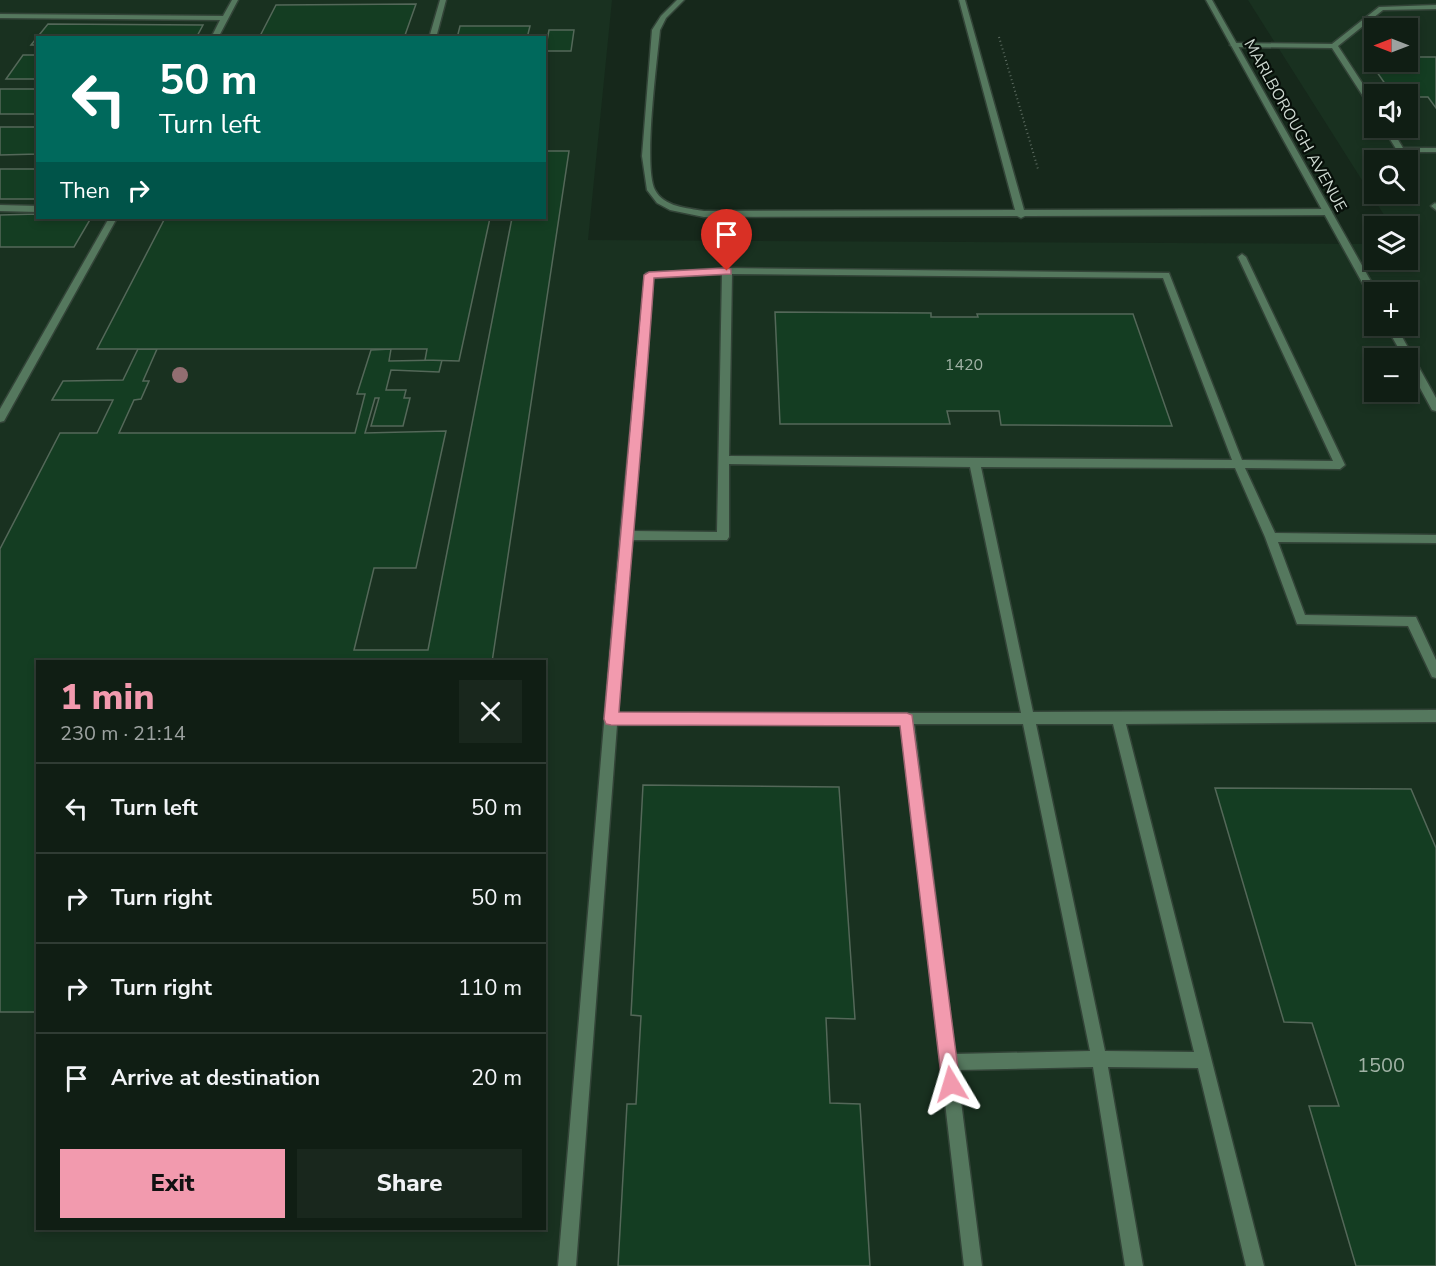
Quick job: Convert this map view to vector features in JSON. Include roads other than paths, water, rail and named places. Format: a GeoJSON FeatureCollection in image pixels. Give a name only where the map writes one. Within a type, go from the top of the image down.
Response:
{"type":"FeatureCollection","features":[{"type":"Feature","properties":{"kind":"street"},"geometry":{"type":"LineString","coordinates":[[215,36],[235,0]]}},
{"type":"Feature","properties":{"kind":"street"},"geometry":{"type":"LineString","coordinates":[[433,36],[443,0]]}},
{"type":"Feature","properties":{"kind":"street"},"geometry":{"type":"LineString","coordinates":[[681,0],[663,17],[656,30],[646,156],[651,190],[660,201],[673,208],[704,213],[1021,215],[1328,212]]}},
{"type":"Feature","properties":{"kind":"street"},"geometry":{"type":"LineString","coordinates":[[962,0],[1021,215]]}},
{"type":"Feature","properties":{"kind":"street","name":"MARLBOROUGH AVENUE"},"geometry":{"type":"LineString","coordinates":[[1209,0],[1367,282]]}},
{"type":"Feature","properties":{"kind":"street"},"geometry":{"type":"LineString","coordinates":[[1234,45],[1335,46],[1381,8],[1436,7]]}},
{"type":"Feature","properties":{"kind":"street"},"geometry":{"type":"LineString","coordinates":[[0,16],[225,18]]}},
{"type":"Feature","properties":{"kind":"street"},"geometry":{"type":"LineString","coordinates":[[1335,46],[1364,92]]}},
{"type":"Feature","properties":{"kind":"street"},"geometry":{"type":"LineString","coordinates":[[1393,138],[1401,150],[1436,150]]}},
{"type":"Feature","properties":{"kind":"street"},"geometry":{"type":"LineString","coordinates":[[0,208],[36,208]]}},
{"type":"Feature","properties":{"kind":"street"},"geometry":{"type":"LineString","coordinates":[[0,418],[112,219]]}},
{"type":"Feature","properties":{"kind":"street"},"geometry":{"type":"LineString","coordinates":[[724,459],[1239,466],[1340,465],[1242,257]]}},
{"type":"Feature","properties":{"kind":"street"},"geometry":{"type":"LineString","coordinates":[[626,535],[723,537],[727,271]]}},
{"type":"Feature","properties":{"kind":"street"},"geometry":{"type":"LineString","coordinates":[[567,1266],[649,275],[727,271],[1166,275],[1239,466],[1271,537],[1301,620],[1412,621],[1436,673]]}},
{"type":"Feature","properties":{"kind":"street"},"geometry":{"type":"LineString","coordinates":[[1397,336],[1432,394],[1436,406]]}},
{"type":"Feature","properties":{"kind":"street"},"geometry":{"type":"LineString","coordinates":[[975,463],[1099,1059],[1134,1266]]}},
{"type":"Feature","properties":{"kind":"street"},"geometry":{"type":"LineString","coordinates":[[1271,537],[1436,539]]}},
{"type":"Feature","properties":{"kind":"street"},"geometry":{"type":"LineString","coordinates":[[611,719],[1436,716]]}},
{"type":"Feature","properties":{"kind":"street"},"geometry":{"type":"LineString","coordinates":[[1118,718],[1255,1266]]}},
{"type":"Feature","properties":{"kind":"street"},"geometry":{"type":"LineString","coordinates":[[907,719],[973,1266]]}},
{"type":"Feature","properties":{"kind":"street"},"geometry":{"type":"LineString","coordinates":[[948,1062],[1099,1059],[1204,1060]]}}]}
